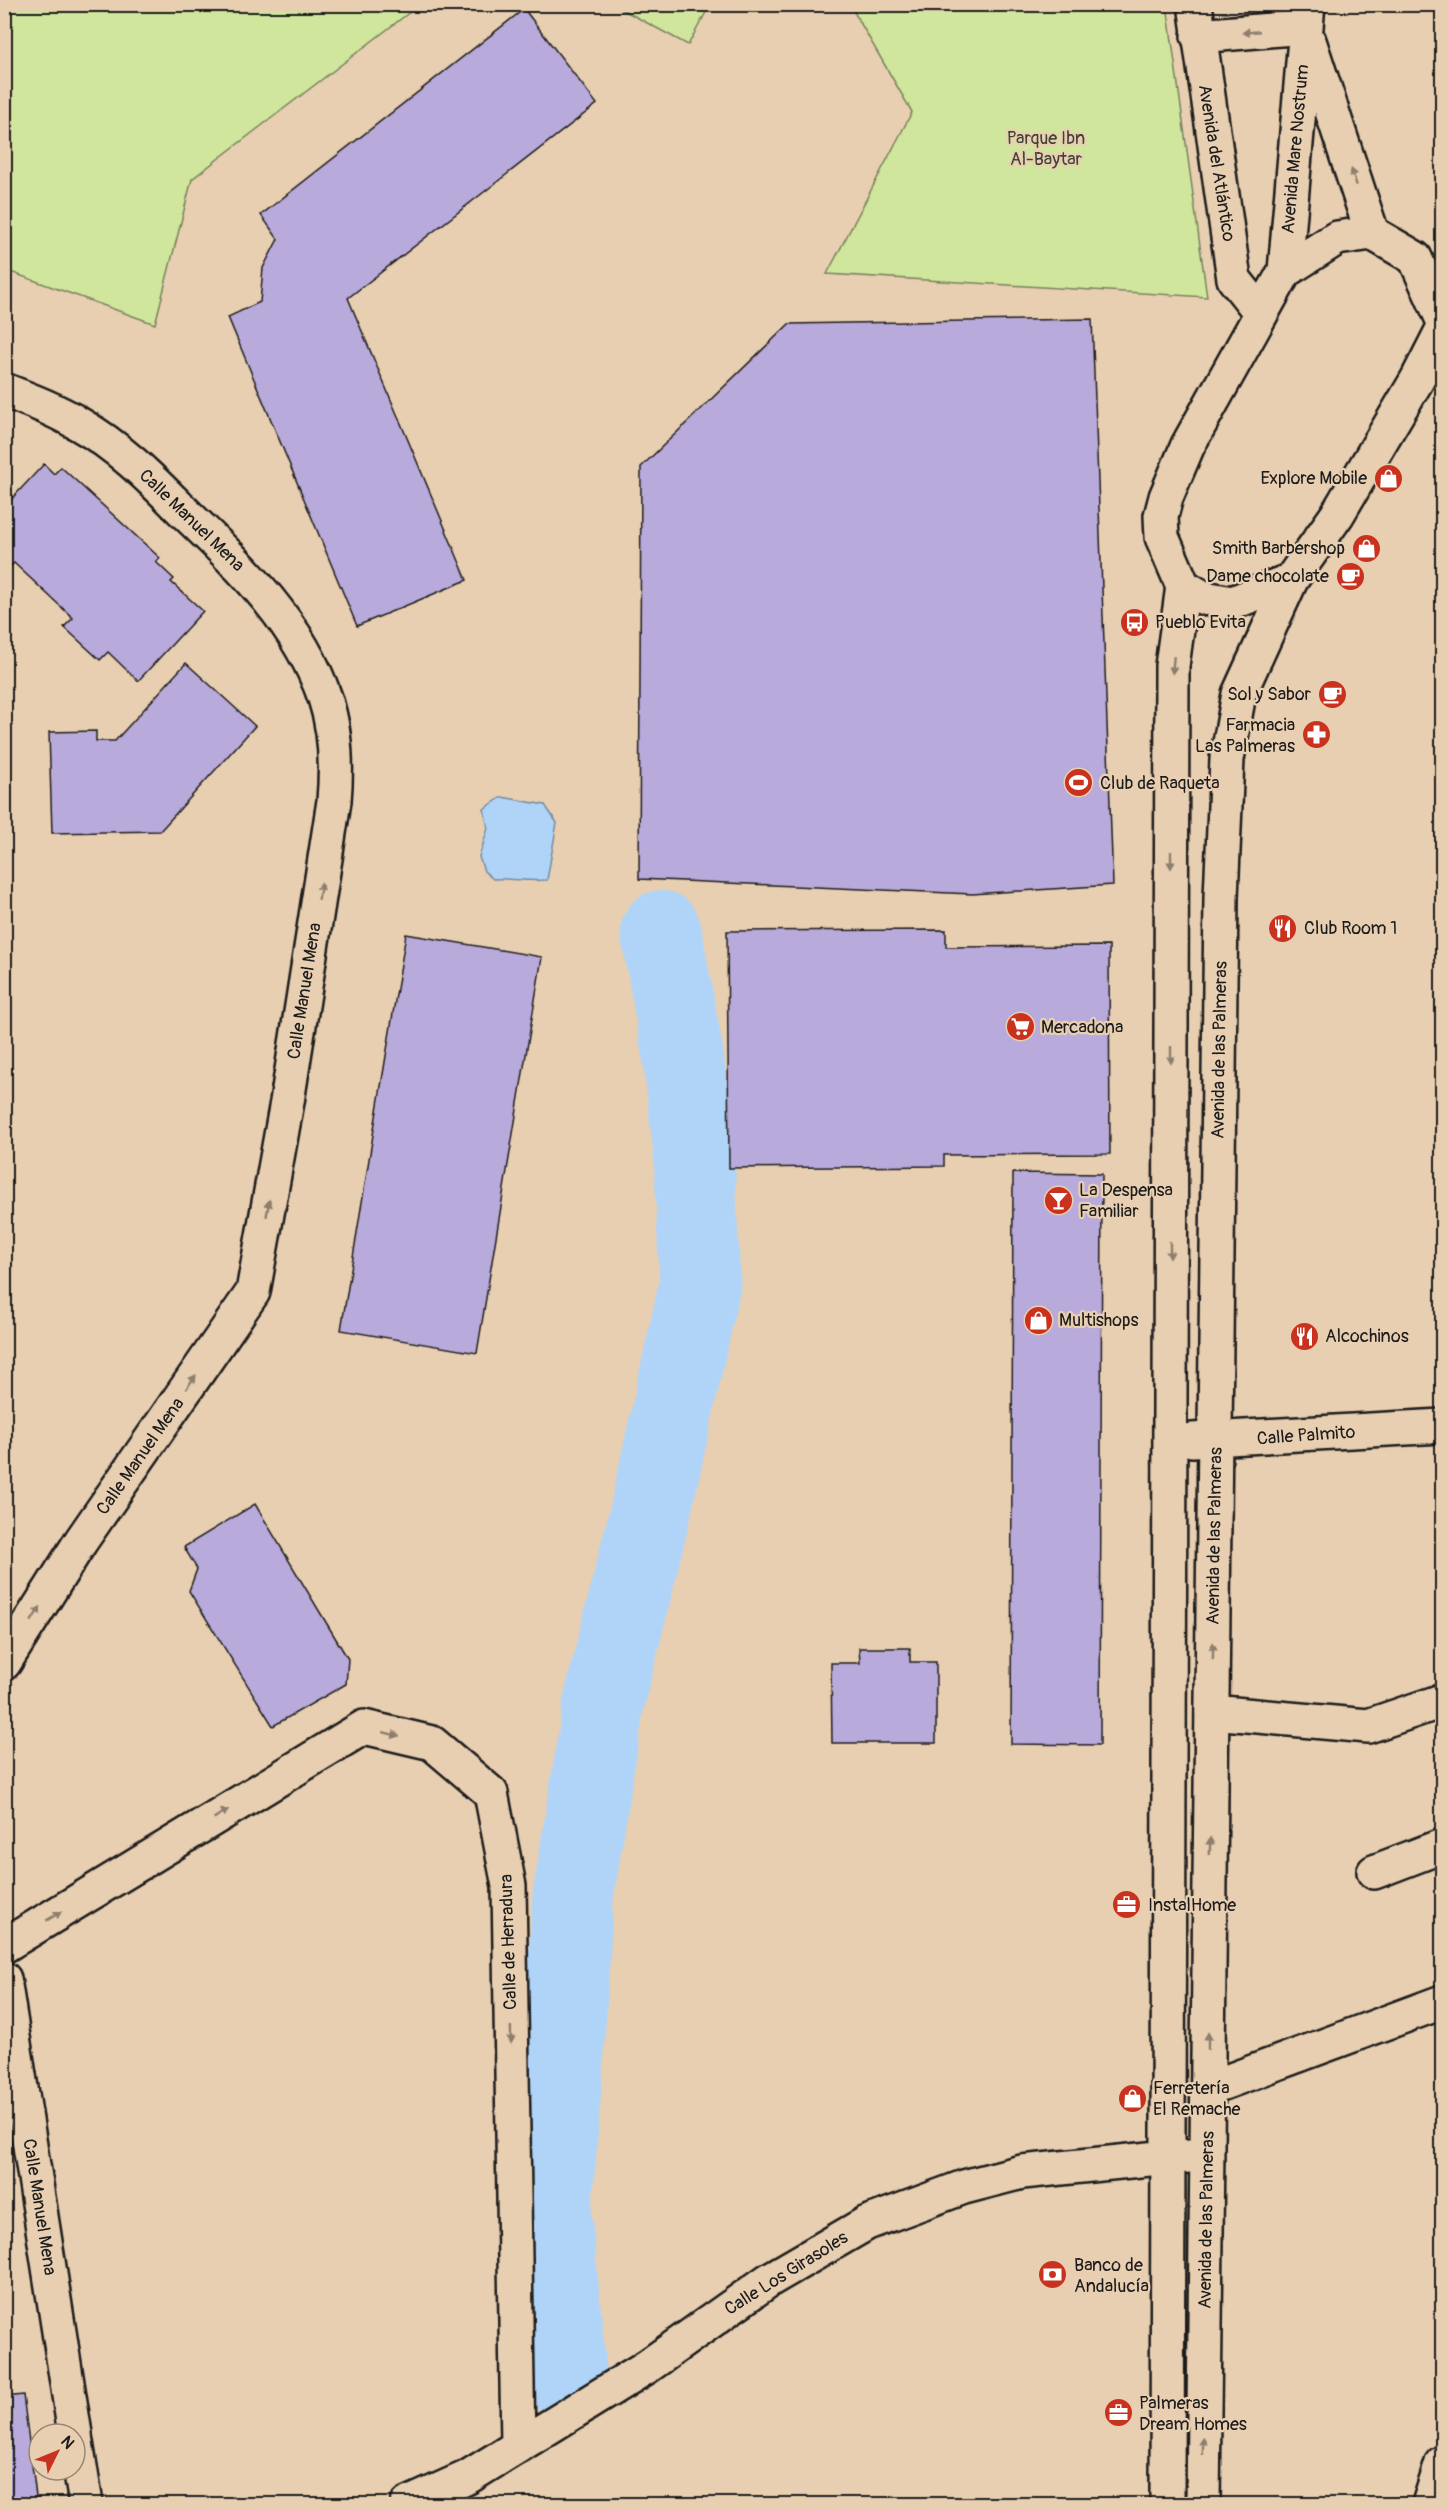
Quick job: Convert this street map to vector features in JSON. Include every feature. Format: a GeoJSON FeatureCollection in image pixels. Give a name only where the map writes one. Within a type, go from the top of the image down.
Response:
{"type":"FeatureCollection","features":[{"type":"Feature","properties":{"kind":"street","name":"Avenida del Atlántico"},"geometry":{"type":"LineString","coordinates":[[1195,4],[1234,279],[1261,313]]}},
{"type":"Feature","properties":{"kind":"street"},"geometry":{"type":"LineString","coordinates":[[1198,36],[1306,16]]}},
{"type":"Feature","properties":{"kind":"street","name":"Avenida Mare Nostrum"},"geometry":{"type":"LineString","coordinates":[[1306,16],[1372,233]]}},
{"type":"Feature","properties":{"kind":"street","name":"Avenida Mare Nostrum"},"geometry":{"type":"LineString","coordinates":[[1285,271],[1306,16]]}},
{"type":"Feature","properties":{"kind":"street"},"geometry":{"type":"LineString","coordinates":[[1290,580],[1232,603],[1204,598],[1183,586],[1162,537],[1161,516],[1166,497],[1188,444],[1285,271],[1337,238],[1372,233],[1429,253],[1443,318]]}},
{"type":"Feature","properties":{"kind":"street","name":"Avenida de las Palmeras"},"geometry":{"type":"LineString","coordinates":[[1203,2505],[1221,897],[1227,759],[1239,694],[1290,580],[1337,515],[1417,380],[1443,331]]}},
{"type":"Feature","properties":{"kind":"street","name":"Calle Manuel Mena"},"geometry":{"type":"LineString","coordinates":[[4,390],[79,423],[113,446],[144,472],[261,588],[283,617],[311,666],[333,732],[336,766],[334,801],[287,1102],[253,1292],[81,1541],[4,1664]]}},
{"type":"Feature","properties":{"kind":"street","name":"Avenida de las Palmeras"},"geometry":{"type":"LineString","coordinates":[[1167,2505],[1172,666],[1183,586]]}},
{"type":"Feature","properties":{"kind":"street","name":"Calle Palmito"},"geometry":{"type":"LineString","coordinates":[[1169,1440],[1215,1441],[1443,1426]]}},
{"type":"Feature","properties":{"kind":"street"},"geometry":{"type":"LineString","coordinates":[[1212,1712],[1368,1726],[1443,1701]]}},
{"type":"Feature","properties":{"kind":"street","name":"Calle de Herradura"},"geometry":{"type":"LineString","coordinates":[[4,1946],[364,1727],[432,1743],[491,1793],[509,1886],[518,2445]]}},
{"type":"Feature","properties":{"kind":"street"},"geometry":{"type":"LineString","coordinates":[[1374,1872],[1443,1846]]}},
{"type":"Feature","properties":{"kind":"street","name":"Calle Manuel Mena"},"geometry":{"type":"LineString","coordinates":[[4,1979],[73,2422]]}},
{"type":"Feature","properties":{"kind":"street"},"geometry":{"type":"LineString","coordinates":[[1207,2089],[1443,2002]]}},
{"type":"Feature","properties":{"kind":"street","name":"Calle Los Girasoles"},"geometry":{"type":"LineString","coordinates":[[408,2505],[468,2477],[648,2366],[769,2280],[867,2223],[964,2187],[1022,2172],[1169,2157],[1207,2156]]}},
{"type":"Feature","properties":{"kind":"street"},"geometry":{"type":"LineString","coordinates":[[1429,2505],[1443,2463]]}},
{"type":"Feature","properties":{"kind":"street","name":"Calle Manuel Mena"},"geometry":{"type":"LineString","coordinates":[[82,2482],[86,2505]]}},
{"type":"Feature","properties":{"kind":"green space"},"geometry":{"type":"Polygon","coordinates":[[[4,5],[419,5],[192,179],[155,324],[5,270],[4,5]]]}},
{"type":"Feature","properties":{"kind":"green space"},"geometry":{"type":"Polygon","coordinates":[[[614,5],[710,5],[688,45],[614,5]]]}},
{"type":"Feature","properties":{"kind":"green space","name":"Parque Ibn Al-Baytar"},"geometry":{"type":"Polygon","coordinates":[[[850,5],[1167,5],[1207,297],[827,274],[912,112],[850,5]]]}},
{"type":"Feature","properties":{"kind":"water"},"geometry":{"type":"Polygon","coordinates":[[[502,797],[545,805],[557,823],[547,880],[493,879],[484,871],[479,857],[488,828],[484,809],[502,797]]]}},
{"type":"Feature","properties":{"kind":"building"},"geometry":{"type":"Polygon","coordinates":[[[524,9],[597,104],[348,298],[467,580],[357,626],[228,317],[260,302],[263,268],[278,239],[261,215],[524,9]]]}},
{"type":"Feature","properties":{"kind":"building"},"geometry":{"type":"Polygon","coordinates":[[[1092,319],[1113,885],[972,894],[639,879],[641,467],[789,324],[1092,319]]]}},
{"type":"Feature","properties":{"kind":"building"},"geometry":{"type":"Polygon","coordinates":[[[44,464],[54,474],[61,467],[160,558],[156,562],[174,579],[171,582],[203,611],[138,681],[108,652],[100,660],[64,627],[73,618],[14,563],[4,572],[4,507],[44,464]]]}},
{"type":"Feature","properties":{"kind":"building"},"geometry":{"type":"Polygon","coordinates":[[[186,663],[255,726],[160,831],[52,833],[49,732],[96,731],[96,741],[115,741],[186,663]]]}},
{"type":"Feature","properties":{"kind":"building"},"geometry":{"type":"Polygon","coordinates":[[[946,930],[946,947],[1109,946],[1110,1154],[944,1155],[944,1166],[729,1168],[727,931],[946,930]]]}},
{"type":"Feature","properties":{"kind":"building"},"geometry":{"type":"Polygon","coordinates":[[[406,934],[542,957],[477,1353],[341,1330],[406,934]]]}},
{"type":"Feature","properties":{"kind":"building"},"geometry":{"type":"Polygon","coordinates":[[[1013,1173],[1102,1174],[1100,1745],[1011,1744],[1013,1173]]]}},
{"type":"Feature","properties":{"kind":"building"},"geometry":{"type":"Polygon","coordinates":[[[255,1504],[348,1659],[346,1684],[273,1726],[189,1591],[197,1569],[184,1547],[255,1504]]]}},
{"type":"Feature","properties":{"kind":"building"},"geometry":{"type":"Polygon","coordinates":[[[859,1648],[910,1648],[910,1662],[936,1662],[936,1743],[832,1743],[831,1663],[860,1663],[859,1648]]]}},
{"type":"Feature","properties":{"kind":"building"},"geometry":{"type":"Polygon","coordinates":[[[23,2395],[27,2426],[27,2482],[34,2482],[37,2504],[4,2504],[4,2397],[23,2395]]]}},
{"type":"Feature","properties":{"kind":"waterway"},"geometry":{"type":"LineString","coordinates":[[567,2380],[551,2213],[573,1897],[604,1702],[650,1513],[700,1284],[694,1152],[683,1055],[661,931]]}},
{"type":"Feature","properties":{"kind":"place","name":"Explore Mobile"},"geometry":{"type":"Point","coordinates":[1388,478]}},
{"type":"Feature","properties":{"kind":"place","name":"Smith Barbershop"},"geometry":{"type":"Point","coordinates":[1366,548]}},
{"type":"Feature","properties":{"kind":"place","name":"Dame chocolate"},"geometry":{"type":"Point","coordinates":[1350,576]}},
{"type":"Feature","properties":{"kind":"place","name":"Pueblo Evita"},"geometry":{"type":"Point","coordinates":[1134,622]}},
{"type":"Feature","properties":{"kind":"place","name":"Sol y Sabor"},"geometry":{"type":"Point","coordinates":[1332,694]}},
{"type":"Feature","properties":{"kind":"place","name":"Farmacia Las Palmeras"},"geometry":{"type":"Point","coordinates":[1316,735]}},
{"type":"Feature","properties":{"kind":"place","name":"Club de Raqueta"},"geometry":{"type":"Point","coordinates":[1079,783]}},
{"type":"Feature","properties":{"kind":"place","name":"Club Room 1"},"geometry":{"type":"Point","coordinates":[1283,928]}},
{"type":"Feature","properties":{"kind":"place","name":"Mercadona"},"geometry":{"type":"Point","coordinates":[1020,1027]}},
{"type":"Feature","properties":{"kind":"place","name":"La Despensa Familiar"},"geometry":{"type":"Point","coordinates":[1058,1200]}},
{"type":"Feature","properties":{"kind":"place","name":"Multishops"},"geometry":{"type":"Point","coordinates":[1038,1320]}},
{"type":"Feature","properties":{"kind":"place","name":"Alcochinos"},"geometry":{"type":"Point","coordinates":[1304,1336]}},
{"type":"Feature","properties":{"kind":"place","name":"InstalHome"},"geometry":{"type":"Point","coordinates":[1127,1905]}},
{"type":"Feature","properties":{"kind":"place","name":"Ferretería El Remache"},"geometry":{"type":"Point","coordinates":[1132,2098]}},
{"type":"Feature","properties":{"kind":"place","name":"Banco de Andalucía"},"geometry":{"type":"Point","coordinates":[1053,2275]}},
{"type":"Feature","properties":{"kind":"place","name":"Palmeras Dream Homes"},"geometry":{"type":"Point","coordinates":[1118,2413]}}]}
